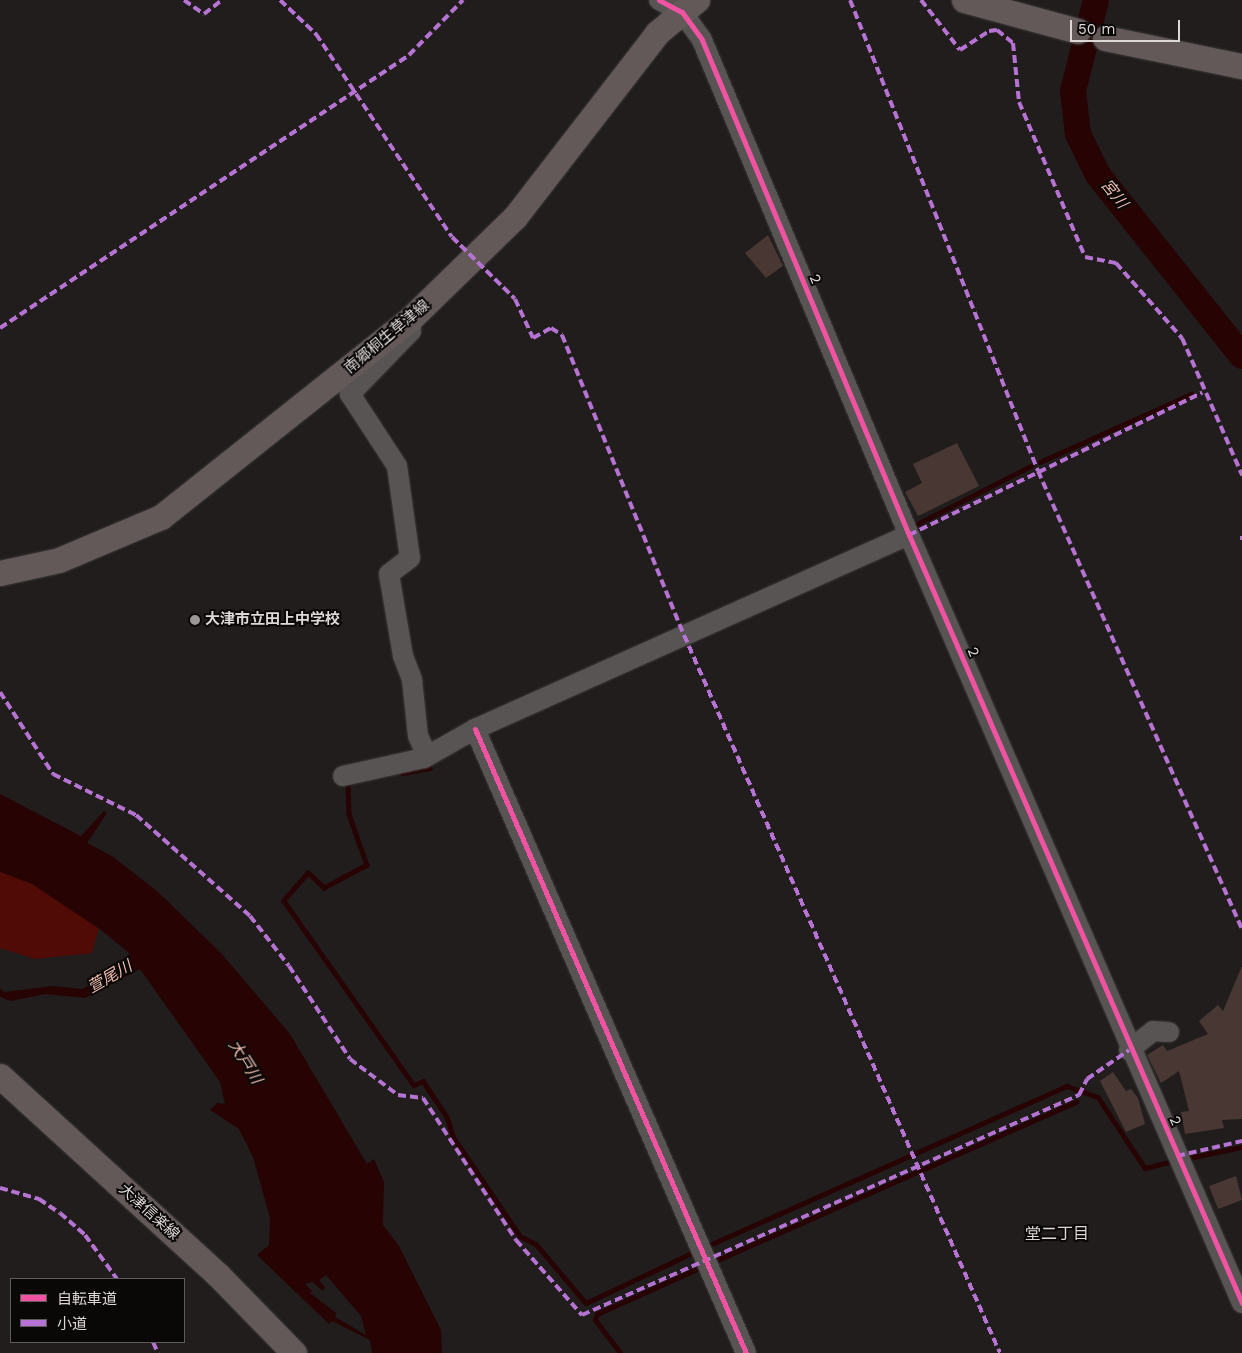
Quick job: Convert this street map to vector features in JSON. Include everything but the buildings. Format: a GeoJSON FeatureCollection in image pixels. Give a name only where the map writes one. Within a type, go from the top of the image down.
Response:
{"type":"FeatureCollection","features":[{"type":"Feature","properties":{"kind":"main road"},"geometry":{"type":"LineString","coordinates":[[964,0],[1078,31]]}},
{"type":"Feature","properties":{"kind":"main road","name":"南郷桐生草津線"},"geometry":{"type":"LineString","coordinates":[[0,572],[59,560],[161,517],[410,319],[515,217],[657,33],[687,4]]}},
{"type":"Feature","properties":{"kind":"main road"},"geometry":{"type":"LineString","coordinates":[[1105,38],[1242,66]]}},
{"type":"Feature","properties":{"kind":"main road","name":"大津信楽線"},"geometry":{"type":"LineString","coordinates":[[0,1076],[218,1275],[294,1353]]}},
{"type":"Feature","properties":{"kind":"street"},"geometry":{"type":"LineString","coordinates":[[659,0],[687,4]]}},
{"type":"Feature","properties":{"kind":"street","name":"2"},"geometry":{"type":"LineString","coordinates":[[687,4],[909,535],[1129,1050],[1242,1303]]}},
{"type":"Feature","properties":{"kind":"street"},"geometry":{"type":"LineString","coordinates":[[410,319],[411,331],[350,394],[397,466],[410,558],[389,574],[403,656],[412,680],[418,736],[427,755]]}},
{"type":"Feature","properties":{"kind":"street"},"geometry":{"type":"LineString","coordinates":[[343,776],[427,755],[475,729],[909,535]]}},
{"type":"Feature","properties":{"kind":"street"},"geometry":{"type":"LineString","coordinates":[[475,729],[746,1353]]}},
{"type":"Feature","properties":{"kind":"street"},"geometry":{"type":"LineString","coordinates":[[1129,1050],[1153,1031],[1169,1032]]}},
{"type":"Feature","properties":{"kind":"shaded area"},"geometry":{"type":"Polygon","coordinates":[[[0,866],[34,881],[100,924],[92,953],[35,959],[0,948],[0,866]]]}},
{"type":"Feature","properties":{"kind":"water"},"geometry":{"type":"Polygon","coordinates":[[[0,794],[81,836],[104,811],[107,813],[87,843],[112,856],[158,892],[221,953],[290,1034],[367,1164],[374,1159],[384,1182],[383,1225],[399,1246],[441,1330],[442,1353],[372,1353],[370,1340],[332,1321],[329,1324],[257,1255],[269,1245],[270,1218],[253,1157],[239,1129],[210,1110],[217,1103],[225,1104],[220,1082],[140,969],[85,998],[45,994],[11,1001],[0,997],[0,988],[4,992],[53,986],[82,989],[130,963],[129,953],[101,930],[32,884],[0,872],[0,794]],[[326,1275],[319,1280],[325,1287],[323,1291],[312,1282],[305,1284],[313,1292],[309,1292],[336,1313],[335,1317],[366,1335],[361,1316],[326,1275]]]}},
{"type":"Feature","properties":{"kind":"waterway","name":"宮川"},"geometry":{"type":"LineString","coordinates":[[1096,0],[1073,91],[1078,134],[1098,175],[1242,356]]}},
{"type":"Feature","properties":{"kind":"waterway"},"geometry":{"type":"LineString","coordinates":[[1040,462],[1191,394]]}},
{"type":"Feature","properties":{"kind":"waterway"},"geometry":{"type":"LineString","coordinates":[[917,524],[1031,466]]}},
{"type":"Feature","properties":{"kind":"waterway"},"geometry":{"type":"LineString","coordinates":[[402,773],[430,768]]}},
{"type":"Feature","properties":{"kind":"waterway"},"geometry":{"type":"LineString","coordinates":[[348,784],[349,814],[367,865],[324,888],[308,873],[284,901],[414,1085],[423,1081],[447,1117],[454,1138],[520,1236],[536,1244],[586,1303],[696,1251]]}},
{"type":"Feature","properties":{"kind":"waterway"},"geometry":{"type":"LineString","coordinates":[[705,1247],[1067,1086],[1098,1097],[1145,1168],[1174,1161]]}},
{"type":"Feature","properties":{"kind":"waterway"},"geometry":{"type":"LineString","coordinates":[[713,1262],[1076,1102]]}},
{"type":"Feature","properties":{"kind":"waterway"},"geometry":{"type":"LineString","coordinates":[[1184,1159],[1242,1147]]}},
{"type":"Feature","properties":{"kind":"waterway"},"geometry":{"type":"LineString","coordinates":[[620,1353],[595,1320],[597,1314],[704,1266]]}},
{"type":"Feature","properties":{"kind":"marked path"},"geometry":{"type":"LineString","coordinates":[[184,0],[204,14],[222,0]]}},
{"type":"Feature","properties":{"kind":"marked path"},"geometry":{"type":"LineString","coordinates":[[280,0],[316,34],[452,237],[515,299],[533,338],[551,328],[562,335],[684,635],[1000,1353]]}},
{"type":"Feature","properties":{"kind":"marked path"},"geometry":{"type":"LineString","coordinates":[[0,328],[409,55],[463,0]]}},
{"type":"Feature","properties":{"kind":"marked path"},"geometry":{"type":"LineString","coordinates":[[850,0],[1038,471],[1242,929]]}},
{"type":"Feature","properties":{"kind":"marked path"},"geometry":{"type":"LineString","coordinates":[[921,0],[960,50],[989,31],[997,30],[1013,43],[1019,102],[1085,257],[1116,263],[1182,338],[1242,475]]}},
{"type":"Feature","properties":{"kind":"marked path"},"geometry":{"type":"LineString","coordinates":[[909,535],[1202,393]]}},
{"type":"Feature","properties":{"kind":"marked path"},"geometry":{"type":"LineString","coordinates":[[0,692],[53,774],[136,815],[250,916],[289,966],[350,1059],[398,1095],[423,1098],[516,1240],[582,1315],[1079,1095],[1087,1079],[1129,1050]]}},
{"type":"Feature","properties":{"kind":"marked path"},"geometry":{"type":"LineString","coordinates":[[1177,1156],[1242,1141]]}},
{"type":"Feature","properties":{"kind":"marked path"},"geometry":{"type":"LineString","coordinates":[[0,1188],[39,1199],[60,1213],[85,1235],[116,1278]]}},
{"type":"Feature","properties":{"kind":"marked path"},"geometry":{"type":"LineString","coordinates":[[153,1343],[158,1353]]}},
{"type":"Feature","properties":{"kind":"cycle path"},"geometry":{"type":"LineString","coordinates":[[659,0],[682,12],[702,40],[909,535],[1242,1303]]}},
{"type":"Feature","properties":{"kind":"cycle path"},"geometry":{"type":"LineString","coordinates":[[475,729],[746,1353]]}},
{"type":"Feature","properties":{"kind":"place","name":"大津市立田上中学校"},"geometry":{"type":"Point","coordinates":[195,620]}},
{"type":"Feature","properties":{"kind":"district","name":"堂二丁目"},"geometry":{"type":"Point","coordinates":[1057,1234]}},
{"type":"Feature","properties":{"kind":"water label","name":"萱尾川"},"geometry":{"type":"Point","coordinates":[110,977]}},
{"type":"Feature","properties":{"kind":"water label","name":"大戸川"},"geometry":{"type":"Point","coordinates":[245,1062]}}]}
